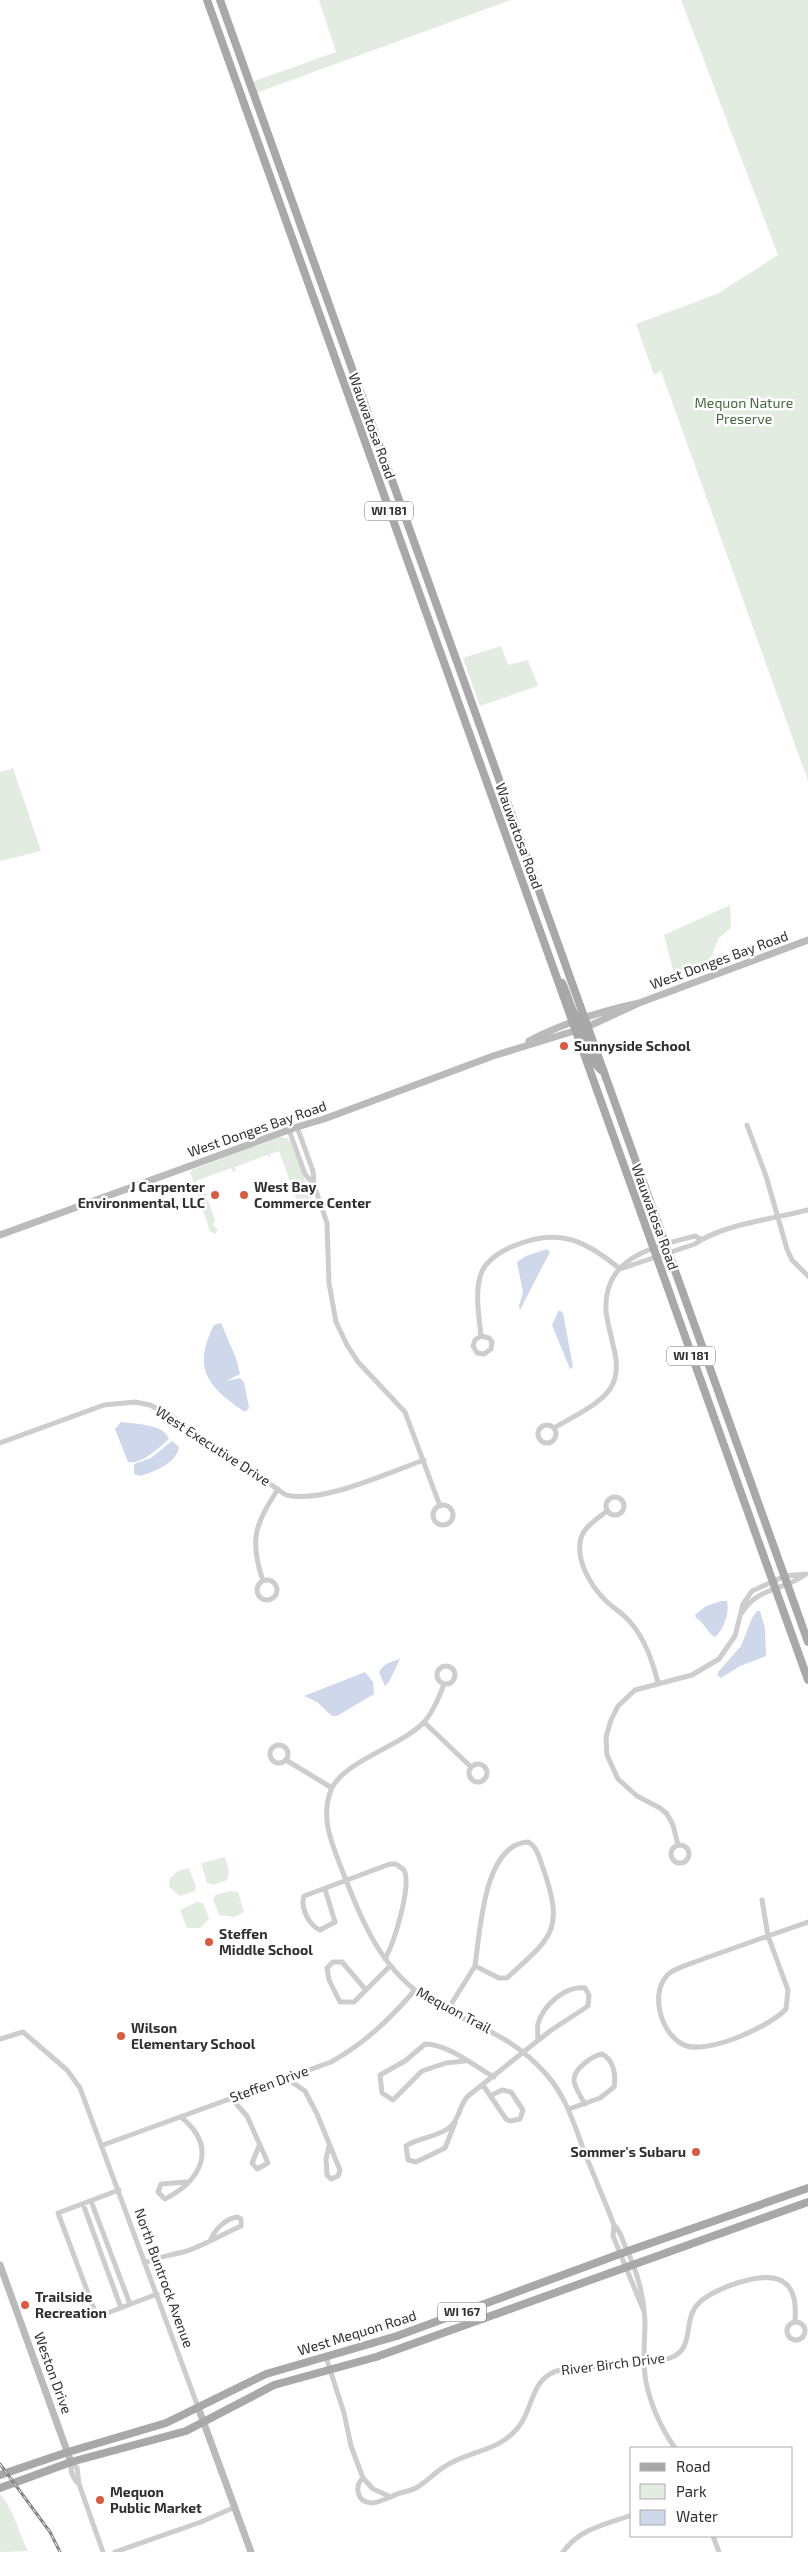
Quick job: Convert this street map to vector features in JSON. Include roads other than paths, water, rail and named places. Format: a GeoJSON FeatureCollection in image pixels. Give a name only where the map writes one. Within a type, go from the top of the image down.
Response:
{"type":"FeatureCollection","features":[{"type":"Feature","properties":{"kind":"main road","name":"Wauwatosa Road"},"geometry":{"type":"LineString","coordinates":[[207,0],[554,971],[578,1020]]}},
{"type":"Feature","properties":{"kind":"main road","name":"Wauwatosa Road"},"geometry":{"type":"LineString","coordinates":[[220,0],[578,1020],[654,1253],[808,1680]]}},
{"type":"Feature","properties":{"kind":"main road"},"geometry":{"type":"LineString","coordinates":[[578,1020],[581,1029]]}},
{"type":"Feature","properties":{"kind":"main road","name":"Wauwatosa Road"},"geometry":{"type":"LineString","coordinates":[[581,1029],[603,1071],[808,1642]]}},
{"type":"Feature","properties":{"kind":"main road","name":"West Mequon Road"},"geometry":{"type":"LineString","coordinates":[[0,2476],[68,2452],[166,2423],[266,2374],[432,2323],[624,2252],[808,2188]]}},
{"type":"Feature","properties":{"kind":"main road","name":"West Mequon Road"},"geometry":{"type":"LineString","coordinates":[[0,2488],[71,2462],[161,2440],[205,2422],[274,2385],[376,2357],[808,2202]]}},
{"type":"Feature","properties":{"kind":"main road"},"geometry":{"type":"LineString","coordinates":[[548,2281],[553,2294]]}},
{"type":"Feature","properties":{"kind":"main road"},"geometry":{"type":"LineString","coordinates":[[432,2323],[437,2335]]}},
{"type":"Feature","properties":{"kind":"street","name":"West Donges Bay Road"},"geometry":{"type":"LineString","coordinates":[[0,1235],[288,1130],[324,1119],[522,1045],[581,1029],[639,1003],[808,940]]}},
{"type":"Feature","properties":{"kind":"street","name":"West Donges Bay Road"},"geometry":{"type":"LineString","coordinates":[[522,1045],[539,1035],[578,1020],[639,1003]]}},
{"type":"Feature","properties":{"kind":"street"},"geometry":{"type":"LineString","coordinates":[[747,1125],[766,1176],[792,1260],[808,1276]]}},
{"type":"Feature","properties":{"kind":"street"},"geometry":{"type":"LineString","coordinates":[[297,1127],[313,1171],[314,1185],[327,1223],[330,1297],[339,1330],[358,1362],[405,1412],[440,1506]]}},
{"type":"Feature","properties":{"kind":"street"},"geometry":{"type":"LineString","coordinates":[[288,1130],[305,1174],[314,1185]]}},
{"type":"Feature","properties":{"kind":"street"},"geometry":{"type":"LineString","coordinates":[[554,1428],[605,1395],[614,1380],[616,1357],[606,1314],[606,1302],[610,1285],[630,1258],[696,1244],[700,1239],[726,1230],[808,1210]]}},
{"type":"Feature","properties":{"kind":"street"},"geometry":{"type":"LineString","coordinates":[[481,1336],[479,1281],[483,1270],[492,1258],[503,1250],[535,1238],[562,1237],[577,1240],[591,1247],[620,1269]]}},
{"type":"Feature","properties":{"kind":"street"},"geometry":{"type":"LineString","coordinates":[[620,1269],[667,1249]]}},
{"type":"Feature","properties":{"kind":"street","name":"West Executive Drive"},"geometry":{"type":"LineString","coordinates":[[0,1443],[104,1405],[136,1402],[150,1405],[171,1416],[278,1489],[298,1498],[316,1496],[424,1460]]}},
{"type":"Feature","properties":{"kind":"street"},"geometry":{"type":"LineString","coordinates":[[263,1581],[256,1551],[257,1531],[259,1521],[278,1489]]}},
{"type":"Feature","properties":{"kind":"street"},"geometry":{"type":"LineString","coordinates":[[440,1506],[449,1507],[453,1512],[451,1522],[446,1525],[439,1524],[433,1517],[434,1510],[440,1506]]}},
{"type":"Feature","properties":{"kind":"street"},"geometry":{"type":"LineString","coordinates":[[607,1511],[591,1524],[581,1537],[582,1562],[595,1589],[630,1621],[640,1636],[648,1649],[658,1682]]}},
{"type":"Feature","properties":{"kind":"street"},"geometry":{"type":"LineString","coordinates":[[678,1845],[676,1834],[667,1814],[627,1788],[618,1779],[607,1755],[606,1737],[618,1706],[635,1690],[658,1682],[692,1675],[716,1661],[732,1642],[743,1604],[748,1595],[774,1584],[807,1574]]}},
{"type":"Feature","properties":{"kind":"street"},"geometry":{"type":"LineString","coordinates":[[286,1760],[332,1788],[348,1771],[424,1722],[444,1684]]}},
{"type":"Feature","properties":{"kind":"street"},"geometry":{"type":"LineString","coordinates":[[424,1722],[471,1766]]}},
{"type":"Feature","properties":{"kind":"street","name":"Mequon Trail"},"geometry":{"type":"LineString","coordinates":[[332,1788],[326,1811],[327,1824],[365,1928],[390,1966],[414,1990],[495,2032],[525,2053],[556,2086],[569,2110],[614,2225],[619,2230],[629,2267],[643,2295],[646,2381],[656,2412],[674,2447]]}},
{"type":"Feature","properties":{"kind":"street"},"geometry":{"type":"LineString","coordinates":[[448,2009],[474,1966],[490,1875],[502,1858],[514,1847],[528,1842],[536,1849],[554,1899],[554,1918],[547,1937],[507,1978],[499,1978],[474,1966]]}},
{"type":"Feature","properties":{"kind":"street"},"geometry":{"type":"LineString","coordinates":[[325,1889],[335,1922],[320,1930],[311,1924],[302,1901],[304,1896],[390,1864],[396,1864],[404,1870],[407,1882],[398,1926],[393,1946],[385,1959]]}},
{"type":"Feature","properties":{"kind":"street"},"geometry":{"type":"LineString","coordinates":[[762,1900],[768,1936],[788,1990],[786,2010],[768,2025],[709,2046],[696,2048],[683,2045],[668,2031],[658,1999],[663,1981],[670,1973],[680,1968],[768,1936],[808,1922]]}},
{"type":"Feature","properties":{"kind":"street"},"geometry":{"type":"LineString","coordinates":[[366,1990],[342,1962],[333,1962],[327,1968],[340,2002],[348,2004],[354,2002],[366,1990],[390,1966]]}},
{"type":"Feature","properties":{"kind":"street"},"geometry":{"type":"LineString","coordinates":[[455,2123],[449,2129],[406,2146],[408,2160],[416,2162],[446,2148],[464,2100],[525,2053],[538,2040],[588,2006],[589,1995],[585,1988],[569,1989],[553,2001],[538,2024],[538,2040]]}},
{"type":"Feature","properties":{"kind":"street","name":"Steffen Drive"},"geometry":{"type":"LineString","coordinates":[[103,2145],[331,2062],[356,2048],[393,2015],[414,1990]]}},
{"type":"Feature","properties":{"kind":"street","name":"North Buntrock Avenue"},"geometry":{"type":"LineString","coordinates":[[0,2039],[23,2032],[67,2070],[85,2097],[251,2552]]}},
{"type":"Feature","properties":{"kind":"street"},"geometry":{"type":"LineString","coordinates":[[465,2061],[446,2063],[422,2071],[393,2100],[382,2093],[380,2075],[405,2061],[425,2044],[438,2046],[494,2077]]}},
{"type":"Feature","properties":{"kind":"street"},"geometry":{"type":"LineString","coordinates":[[569,2110],[585,2104],[608,2094],[614,2088],[614,2070],[606,2056],[602,2054],[588,2061],[575,2076],[574,2081],[585,2104]]}},
{"type":"Feature","properties":{"kind":"street"},"geometry":{"type":"LineString","coordinates":[[286,2078],[305,2091],[317,2114],[340,2170],[338,2176],[332,2178],[327,2175],[326,2159],[329,2146]]}},
{"type":"Feature","properties":{"kind":"street"},"geometry":{"type":"LineString","coordinates":[[483,2085],[490,2096],[506,2119],[510,2121],[520,2119],[523,2110],[511,2092],[502,2090],[490,2096]]}},
{"type":"Feature","properties":{"kind":"street"},"geometry":{"type":"LineString","coordinates":[[231,2098],[247,2116],[259,2146]]}},
{"type":"Feature","properties":{"kind":"street"},"geometry":{"type":"LineString","coordinates":[[181,2117],[196,2131],[203,2149],[203,2158],[196,2176],[165,2199],[158,2192],[161,2184],[187,2182]]}},
{"type":"Feature","properties":{"kind":"street"},"geometry":{"type":"LineString","coordinates":[[119,2190],[58,2213],[97,2317],[156,2294]]}},
{"type":"Feature","properties":{"kind":"street"},"geometry":{"type":"LineString","coordinates":[[91,2201],[130,2304]]}},
{"type":"Feature","properties":{"kind":"street"},"geometry":{"type":"LineString","coordinates":[[83,2204],[121,2308]]}},
{"type":"Feature","properties":{"kind":"street"},"geometry":{"type":"LineString","coordinates":[[145,2263],[169,2253],[186,2251],[241,2226],[241,2219],[237,2217],[230,2218],[214,2233],[210,2240]]}},
{"type":"Feature","properties":{"kind":"street","name":"Weston Drive"},"geometry":{"type":"LineString","coordinates":[[0,2264],[71,2462]]}},
{"type":"Feature","properties":{"kind":"street","name":"River Birch Drive"},"geometry":{"type":"LineString","coordinates":[[363,2478],[358,2486],[358,2492],[365,2501],[371,2503],[418,2487],[444,2466],[507,2439],[520,2426],[530,2407],[538,2384],[548,2374],[564,2369],[671,2358],[686,2346],[693,2311],[709,2295],[756,2278],[774,2277],[788,2286],[795,2302],[795,2322]]}},
{"type":"Feature","properties":{"kind":"street"},"geometry":{"type":"LineString","coordinates":[[326,2357],[342,2404],[351,2446],[363,2478],[373,2489],[391,2497]]}},
{"type":"Feature","properties":{"kind":"street"},"geometry":{"type":"LineString","coordinates":[[71,2462],[74,2478],[80,2484],[103,2552]]}},
{"type":"Feature","properties":{"kind":"street"},"geometry":{"type":"LineString","coordinates":[[114,2552],[201,2522],[235,2507]]}},
{"type":"Feature","properties":{"kind":"street"},"geometry":{"type":"LineString","coordinates":[[563,2552],[574,2539],[587,2530],[630,2516]]}},
{"type":"Feature","properties":{"kind":"street"},"geometry":{"type":"LineString","coordinates":[[713,2537],[719,2552]]}},
{"type":"Feature","properties":{"kind":"water"},"geometry":{"type":"Polygon","coordinates":[[[547,1249],[550,1252],[520,1310],[519,1306],[523,1292],[517,1262],[526,1256],[547,1249]]]}},
{"type":"Feature","properties":{"kind":"water"},"geometry":{"type":"Polygon","coordinates":[[[559,1310],[563,1313],[573,1367],[570,1369],[552,1325],[559,1310]]]}},
{"type":"Feature","properties":{"kind":"water"},"geometry":{"type":"Polygon","coordinates":[[[221,1323],[236,1358],[240,1374],[226,1381],[240,1378],[244,1382],[249,1408],[245,1412],[221,1394],[213,1385],[204,1365],[207,1340],[214,1325],[221,1323]]]}},
{"type":"Feature","properties":{"kind":"water"},"geometry":{"type":"Polygon","coordinates":[[[121,1422],[141,1424],[162,1430],[169,1439],[139,1461],[128,1462],[115,1429],[121,1422]]]}},
{"type":"Feature","properties":{"kind":"water"},"geometry":{"type":"Polygon","coordinates":[[[172,1441],[179,1447],[174,1458],[158,1469],[141,1476],[134,1474],[134,1464],[151,1458],[172,1441]]]}},
{"type":"Feature","properties":{"kind":"water"},"geometry":{"type":"Polygon","coordinates":[[[727,1601],[727,1615],[724,1625],[715,1637],[695,1615],[706,1606],[727,1601]]]}},
{"type":"Feature","properties":{"kind":"water"},"geometry":{"type":"Polygon","coordinates":[[[757,1611],[760,1611],[765,1628],[766,1656],[740,1666],[721,1678],[717,1675],[719,1671],[741,1646],[752,1618],[757,1611]]]}},
{"type":"Feature","properties":{"kind":"water"},"geometry":{"type":"Polygon","coordinates":[[[400,1659],[389,1682],[385,1686],[379,1672],[385,1665],[400,1659]]]}},
{"type":"Feature","properties":{"kind":"water"},"geometry":{"type":"Polygon","coordinates":[[[365,1672],[373,1682],[374,1694],[337,1716],[332,1716],[317,1702],[304,1696],[365,1672]]]}},
{"type":"Feature","properties":{"kind":"railway"},"geometry":{"type":"LineString","coordinates":[[0,2464],[50,2532],[60,2552]]}},
{"type":"Feature","properties":{"kind":"place","name":"Sunnyside School"},"geometry":{"type":"Point","coordinates":[564,1046]}},
{"type":"Feature","properties":{"kind":"place","name":"J Carpenter Environmental, LLC"},"geometry":{"type":"Point","coordinates":[215,1195]}},
{"type":"Feature","properties":{"kind":"place","name":"West Bay Commerce Center"},"geometry":{"type":"Point","coordinates":[244,1195]}},
{"type":"Feature","properties":{"kind":"place","name":"Steffen Middle School"},"geometry":{"type":"Point","coordinates":[209,1942]}},
{"type":"Feature","properties":{"kind":"place","name":"Wilson Elementary School"},"geometry":{"type":"Point","coordinates":[121,2036]}},
{"type":"Feature","properties":{"kind":"place","name":"Sommer's Subaru"},"geometry":{"type":"Point","coordinates":[696,2152]}},
{"type":"Feature","properties":{"kind":"place","name":"Trailside Recreation"},"geometry":{"type":"Point","coordinates":[25,2305]}},
{"type":"Feature","properties":{"kind":"place","name":"Mequon Public Market"},"geometry":{"type":"Point","coordinates":[100,2500]}},
{"type":"Feature","properties":{"kind":"park label","name":"Mequon Nature Preserve"},"geometry":{"type":"Point","coordinates":[744,412]}}]}
